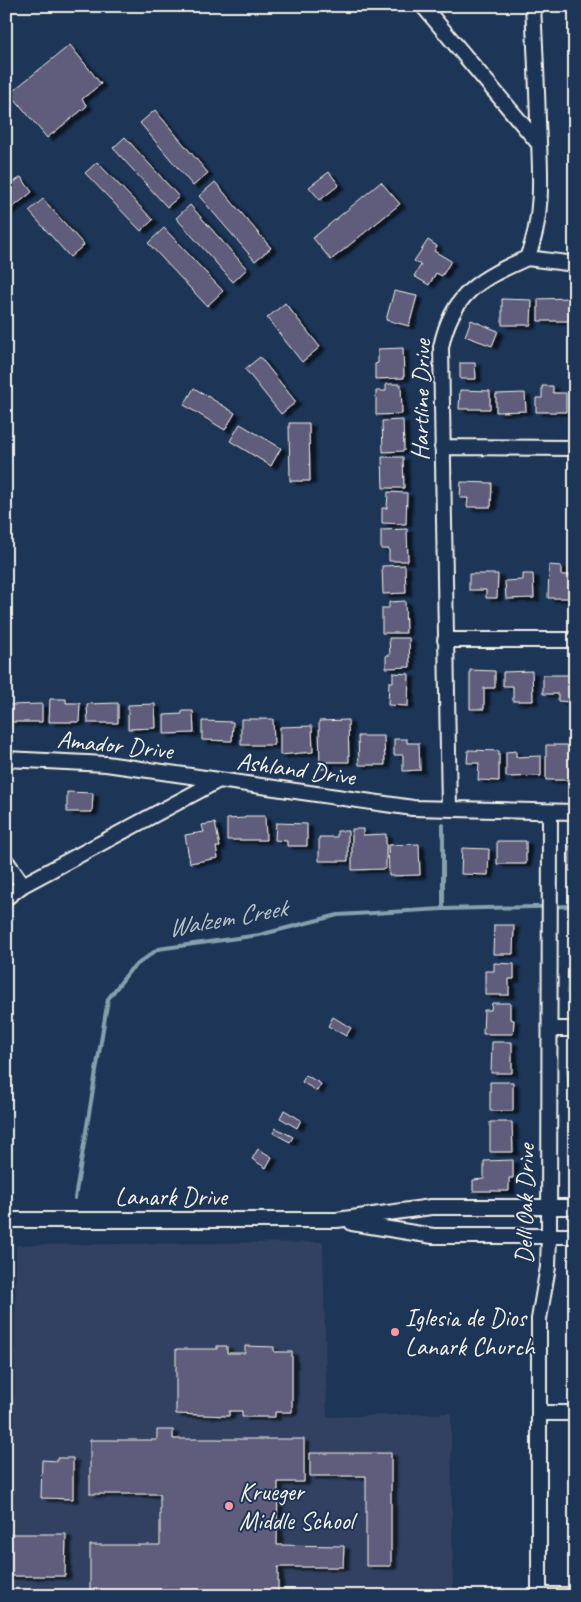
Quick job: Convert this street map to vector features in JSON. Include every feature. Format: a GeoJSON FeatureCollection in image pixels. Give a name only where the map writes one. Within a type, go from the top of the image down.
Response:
{"type":"FeatureCollection","features":[{"type":"Feature","properties":{"kind":"street"},"geometry":{"type":"LineString","coordinates":[[422,6],[539,144]]}},
{"type":"Feature","properties":{"kind":"street"},"geometry":{"type":"LineString","coordinates":[[534,6],[539,144],[537,228],[527,258],[575,264]]}},
{"type":"Feature","properties":{"kind":"street","name":"Hartline Drive"},"geometry":{"type":"LineString","coordinates":[[449,809],[441,347],[452,311],[464,295],[486,277],[527,258]]}},
{"type":"Feature","properties":{"kind":"street"},"geometry":{"type":"LineString","coordinates":[[442,447],[575,448]]}},
{"type":"Feature","properties":{"kind":"street"},"geometry":{"type":"LineString","coordinates":[[445,640],[575,640]]}},
{"type":"Feature","properties":{"kind":"street","name":"Amador Drive"},"geometry":{"type":"LineString","coordinates":[[6,759],[106,764],[219,780]]}},
{"type":"Feature","properties":{"kind":"street","name":"Ashland Drive"},"geometry":{"type":"LineString","coordinates":[[6,885],[23,885],[219,780],[413,808],[575,812]]}},
{"type":"Feature","properties":{"kind":"street","name":"Dell Oak Drive"},"geometry":{"type":"LineString","coordinates":[[539,1595],[539,1319],[548,1267],[549,1236],[550,812]]}},
{"type":"Feature","properties":{"kind":"street"},"geometry":{"type":"LineString","coordinates":[[6,861],[23,885],[6,898]]}},
{"type":"Feature","properties":{"kind":"street"},"geometry":{"type":"LineString","coordinates":[[550,1029],[575,1029]]}},
{"type":"Feature","properties":{"kind":"street","name":"Lanark Drive"},"geometry":{"type":"LineString","coordinates":[[6,1220],[337,1220],[431,1207],[575,1207]]}},
{"type":"Feature","properties":{"kind":"street","name":"Lanark Drive"},"geometry":{"type":"LineString","coordinates":[[337,1220],[433,1236],[575,1236]]}},
{"type":"Feature","properties":{"kind":"street"},"geometry":{"type":"LineString","coordinates":[[539,1413],[575,1413]]}},
{"type":"Feature","properties":{"kind":"street"},"geometry":{"type":"LineString","coordinates":[[539,1595],[575,1595]]}},
{"type":"Feature","properties":{"kind":"shaded area","name":"Krueger Middle School"},"geometry":{"type":"Polygon","coordinates":[[[323,1242],[327,1417],[451,1413],[453,1596],[6,1596],[6,1410],[14,1397],[16,1245],[323,1242]]]}},
{"type":"Feature","properties":{"kind":"building"},"geometry":{"type":"Polygon","coordinates":[[[70,45],[101,84],[82,99],[87,106],[47,138],[10,93],[70,45]]]}},
{"type":"Feature","properties":{"kind":"building"},"geometry":{"type":"Polygon","coordinates":[[[571,61],[575,61],[575,97],[572,97],[571,61]]]}},
{"type":"Feature","properties":{"kind":"building"},"geometry":{"type":"Polygon","coordinates":[[[155,110],[208,173],[193,186],[140,123],[155,110]]]}},
{"type":"Feature","properties":{"kind":"building"},"geometry":{"type":"Polygon","coordinates":[[[125,137],[179,197],[167,207],[113,148],[125,137]]]}},
{"type":"Feature","properties":{"kind":"building"},"geometry":{"type":"Polygon","coordinates":[[[97,162],[153,220],[141,231],[85,173],[97,162]]]}},
{"type":"Feature","properties":{"kind":"building"},"geometry":{"type":"Polygon","coordinates":[[[329,172],[339,185],[320,200],[309,187],[329,172]]]}},
{"type":"Feature","properties":{"kind":"building"},"geometry":{"type":"Polygon","coordinates":[[[21,177],[32,192],[6,213],[6,188],[21,177]]]}},
{"type":"Feature","properties":{"kind":"building"},"geometry":{"type":"Polygon","coordinates":[[[215,182],[271,248],[255,261],[199,196],[215,182]]]}},
{"type":"Feature","properties":{"kind":"building"},"geometry":{"type":"Polygon","coordinates":[[[381,182],[400,204],[331,260],[313,238],[381,182]]]}},
{"type":"Feature","properties":{"kind":"building"},"geometry":{"type":"Polygon","coordinates":[[[43,199],[84,245],[70,257],[29,211],[43,199]]]}},
{"type":"Feature","properties":{"kind":"building"},"geometry":{"type":"Polygon","coordinates":[[[190,205],[247,269],[233,282],[176,218],[190,205]]]}},
{"type":"Feature","properties":{"kind":"building"},"geometry":{"type":"Polygon","coordinates":[[[164,228],[223,291],[207,306],[148,243],[164,228]]]}},
{"type":"Feature","properties":{"kind":"building"},"geometry":{"type":"Polygon","coordinates":[[[428,240],[437,246],[434,251],[451,261],[442,276],[436,273],[429,285],[414,276],[421,265],[414,261],[428,240]]]}},
{"type":"Feature","properties":{"kind":"building"},"geometry":{"type":"Polygon","coordinates":[[[394,291],[417,296],[409,326],[386,320],[394,291]]]}},
{"type":"Feature","properties":{"kind":"building"},"geometry":{"type":"Polygon","coordinates":[[[569,298],[569,321],[538,321],[538,299],[569,298]]]}},
{"type":"Feature","properties":{"kind":"building"},"geometry":{"type":"Polygon","coordinates":[[[502,299],[532,300],[531,325],[502,325],[502,299]]]}},
{"type":"Feature","properties":{"kind":"building"},"geometry":{"type":"Polygon","coordinates":[[[285,303],[320,347],[302,362],[267,318],[285,303]]]}},
{"type":"Feature","properties":{"kind":"building"},"geometry":{"type":"Polygon","coordinates":[[[471,320],[498,331],[492,346],[465,336],[471,320]]]}},
{"type":"Feature","properties":{"kind":"building"},"geometry":{"type":"Polygon","coordinates":[[[403,348],[404,378],[375,379],[378,349],[403,348]]]}},
{"type":"Feature","properties":{"kind":"building"},"geometry":{"type":"Polygon","coordinates":[[[260,357],[296,402],[281,414],[245,369],[260,357]]]}},
{"type":"Feature","properties":{"kind":"building"},"geometry":{"type":"Polygon","coordinates":[[[460,363],[475,363],[476,379],[460,379],[460,363]]]}},
{"type":"Feature","properties":{"kind":"building"},"geometry":{"type":"Polygon","coordinates":[[[386,384],[401,384],[402,414],[376,415],[376,391],[386,391],[386,384]]]}},
{"type":"Feature","properties":{"kind":"building"},"geometry":{"type":"Polygon","coordinates":[[[542,386],[553,386],[553,393],[566,393],[566,412],[536,412],[536,398],[542,398],[542,386]]]}},
{"type":"Feature","properties":{"kind":"building"},"geometry":{"type":"Polygon","coordinates":[[[194,388],[235,413],[225,430],[184,405],[194,388]]]}},
{"type":"Feature","properties":{"kind":"building"},"geometry":{"type":"Polygon","coordinates":[[[460,390],[490,391],[490,409],[459,409],[460,390]]]}},
{"type":"Feature","properties":{"kind":"building"},"geometry":{"type":"Polygon","coordinates":[[[525,393],[526,411],[496,412],[496,394],[525,393]]]}},
{"type":"Feature","properties":{"kind":"building"},"geometry":{"type":"Polygon","coordinates":[[[403,420],[404,451],[383,452],[382,421],[403,420]]]}},
{"type":"Feature","properties":{"kind":"building"},"geometry":{"type":"Polygon","coordinates":[[[289,423],[309,423],[310,481],[290,481],[289,423]]]}},
{"type":"Feature","properties":{"kind":"building"},"geometry":{"type":"Polygon","coordinates":[[[240,424],[281,448],[271,466],[230,441],[240,424]]]}},
{"type":"Feature","properties":{"kind":"building"},"geometry":{"type":"Polygon","coordinates":[[[382,457],[403,457],[404,488],[383,488],[382,457]]]}},
{"type":"Feature","properties":{"kind":"building"},"geometry":{"type":"Polygon","coordinates":[[[461,482],[492,483],[491,507],[467,507],[468,498],[460,498],[461,482]]]}},
{"type":"Feature","properties":{"kind":"building"},"geometry":{"type":"Polygon","coordinates":[[[388,492],[407,493],[406,524],[382,523],[382,508],[387,508],[388,492]]]}},
{"type":"Feature","properties":{"kind":"building"},"geometry":{"type":"Polygon","coordinates":[[[407,529],[408,561],[389,561],[389,549],[381,549],[381,530],[407,529]]]}},
{"type":"Feature","properties":{"kind":"building"},"geometry":{"type":"Polygon","coordinates":[[[405,565],[406,593],[383,594],[382,566],[405,565]]]}},
{"type":"Feature","properties":{"kind":"building"},"geometry":{"type":"Polygon","coordinates":[[[549,565],[561,566],[561,575],[575,575],[575,598],[548,598],[549,565]]]}},
{"type":"Feature","properties":{"kind":"building"},"geometry":{"type":"Polygon","coordinates":[[[469,574],[498,574],[497,598],[486,598],[486,590],[469,590],[469,574]]]}},
{"type":"Feature","properties":{"kind":"building"},"geometry":{"type":"Polygon","coordinates":[[[523,574],[533,574],[534,598],[506,599],[505,581],[523,580],[523,574]]]}},
{"type":"Feature","properties":{"kind":"building"},"geometry":{"type":"Polygon","coordinates":[[[405,601],[406,633],[382,633],[382,608],[389,608],[389,602],[405,601]]]}},
{"type":"Feature","properties":{"kind":"building"},"geometry":{"type":"Polygon","coordinates":[[[389,638],[409,638],[410,667],[386,668],[386,655],[390,655],[389,638]]]}},
{"type":"Feature","properties":{"kind":"building"},"geometry":{"type":"Polygon","coordinates":[[[470,670],[495,671],[495,688],[484,688],[484,709],[470,709],[470,670]]]}},
{"type":"Feature","properties":{"kind":"building"},"geometry":{"type":"Polygon","coordinates":[[[532,671],[533,701],[513,701],[513,686],[503,686],[503,672],[532,671]]]}},
{"type":"Feature","properties":{"kind":"building"},"geometry":{"type":"Polygon","coordinates":[[[393,673],[409,674],[408,706],[388,705],[389,682],[393,682],[393,673]]]}},
{"type":"Feature","properties":{"kind":"building"},"geometry":{"type":"Polygon","coordinates":[[[543,675],[575,675],[575,694],[570,694],[570,702],[558,701],[558,694],[543,694],[543,675]]]}},
{"type":"Feature","properties":{"kind":"building"},"geometry":{"type":"Polygon","coordinates":[[[50,699],[66,699],[66,703],[80,703],[79,722],[49,722],[50,699]]]}},
{"type":"Feature","properties":{"kind":"building"},"geometry":{"type":"Polygon","coordinates":[[[118,703],[118,723],[88,723],[87,704],[118,703]]]}},
{"type":"Feature","properties":{"kind":"building"},"geometry":{"type":"Polygon","coordinates":[[[42,704],[42,722],[9,722],[9,705],[42,704]]]}},
{"type":"Feature","properties":{"kind":"building"},"geometry":{"type":"Polygon","coordinates":[[[155,704],[156,728],[128,729],[128,705],[155,704]]]}},
{"type":"Feature","properties":{"kind":"building"},"geometry":{"type":"Polygon","coordinates":[[[182,711],[193,711],[194,733],[164,734],[164,715],[182,714],[182,711]]]}},
{"type":"Feature","properties":{"kind":"building"},"geometry":{"type":"Polygon","coordinates":[[[241,719],[273,719],[274,745],[241,745],[241,719]]]}},
{"type":"Feature","properties":{"kind":"building"},"geometry":{"type":"Polygon","coordinates":[[[348,720],[349,762],[327,762],[328,769],[320,769],[319,721],[348,720]]]}},
{"type":"Feature","properties":{"kind":"building"},"geometry":{"type":"Polygon","coordinates":[[[202,721],[233,722],[232,741],[202,740],[202,721]]]}},
{"type":"Feature","properties":{"kind":"building"},"geometry":{"type":"Polygon","coordinates":[[[312,726],[313,752],[280,755],[280,727],[312,726]]]}},
{"type":"Feature","properties":{"kind":"building"},"geometry":{"type":"Polygon","coordinates":[[[358,736],[384,736],[385,765],[359,765],[358,736]]]}},
{"type":"Feature","properties":{"kind":"building"},"geometry":{"type":"Polygon","coordinates":[[[394,739],[407,739],[407,743],[419,743],[420,770],[403,771],[403,755],[394,755],[394,739]]]}},
{"type":"Feature","properties":{"kind":"building"},"geometry":{"type":"Polygon","coordinates":[[[546,745],[575,745],[575,780],[546,780],[546,745]]]}},
{"type":"Feature","properties":{"kind":"building"},"geometry":{"type":"Polygon","coordinates":[[[468,750],[499,751],[499,781],[478,780],[479,763],[467,763],[468,750]]]}},
{"type":"Feature","properties":{"kind":"building"},"geometry":{"type":"Polygon","coordinates":[[[516,751],[516,757],[541,756],[541,776],[506,777],[506,752],[516,751]]]}},
{"type":"Feature","properties":{"kind":"building"},"geometry":{"type":"Polygon","coordinates":[[[67,792],[93,793],[92,812],[67,812],[67,792]]]}},
{"type":"Feature","properties":{"kind":"building"},"geometry":{"type":"Polygon","coordinates":[[[245,816],[265,816],[266,840],[227,840],[227,819],[245,818],[245,816]]]}},
{"type":"Feature","properties":{"kind":"building"},"geometry":{"type":"Polygon","coordinates":[[[215,823],[220,847],[216,847],[218,858],[190,863],[185,835],[204,832],[202,825],[215,823]]]}},
{"type":"Feature","properties":{"kind":"building"},"geometry":{"type":"Polygon","coordinates":[[[276,823],[307,824],[307,846],[287,846],[287,841],[275,840],[276,823]]]}},
{"type":"Feature","properties":{"kind":"building"},"geometry":{"type":"Polygon","coordinates":[[[352,829],[363,829],[363,835],[386,834],[386,869],[352,870],[352,829]]]}},
{"type":"Feature","properties":{"kind":"building"},"geometry":{"type":"Polygon","coordinates":[[[337,831],[348,831],[348,861],[319,861],[319,837],[337,837],[337,831]]]}},
{"type":"Feature","properties":{"kind":"building"},"geometry":{"type":"Polygon","coordinates":[[[497,841],[526,841],[526,864],[497,864],[497,841]]]}},
{"type":"Feature","properties":{"kind":"building"},"geometry":{"type":"Polygon","coordinates":[[[419,844],[420,875],[389,876],[388,845],[419,844]]]}},
{"type":"Feature","properties":{"kind":"building"},"geometry":{"type":"Polygon","coordinates":[[[569,846],[575,846],[575,871],[569,871],[569,846]]]}},
{"type":"Feature","properties":{"kind":"building"},"geometry":{"type":"Polygon","coordinates":[[[462,848],[489,849],[488,875],[461,874],[462,848]]]}},
{"type":"Feature","properties":{"kind":"building"},"geometry":{"type":"Polygon","coordinates":[[[494,925],[514,925],[513,954],[493,954],[494,925]]]}},
{"type":"Feature","properties":{"kind":"building"},"geometry":{"type":"Polygon","coordinates":[[[494,963],[514,964],[514,979],[509,979],[509,995],[485,995],[485,971],[494,971],[494,963]]]}},
{"type":"Feature","properties":{"kind":"building"},"geometry":{"type":"Polygon","coordinates":[[[568,969],[575,969],[575,994],[567,994],[568,969]]]}},
{"type":"Feature","properties":{"kind":"building"},"geometry":{"type":"Polygon","coordinates":[[[492,1003],[510,1003],[510,1019],[514,1020],[513,1034],[483,1034],[484,1010],[491,1010],[492,1003]]]}},
{"type":"Feature","properties":{"kind":"building"},"geometry":{"type":"Polygon","coordinates":[[[333,1017],[351,1028],[346,1036],[328,1026],[333,1017]]]}},
{"type":"Feature","properties":{"kind":"building"},"geometry":{"type":"Polygon","coordinates":[[[492,1042],[512,1042],[512,1073],[491,1073],[492,1042]]]}},
{"type":"Feature","properties":{"kind":"building"},"geometry":{"type":"Polygon","coordinates":[[[567,1066],[575,1066],[575,1088],[568,1088],[567,1066]]]}},
{"type":"Feature","properties":{"kind":"building"},"geometry":{"type":"Polygon","coordinates":[[[306,1075],[321,1084],[317,1091],[302,1082],[306,1075]]]}},
{"type":"Feature","properties":{"kind":"building"},"geometry":{"type":"Polygon","coordinates":[[[490,1082],[513,1082],[513,1111],[490,1111],[490,1082]]]}},
{"type":"Feature","properties":{"kind":"building"},"geometry":{"type":"Polygon","coordinates":[[[284,1110],[301,1120],[297,1128],[280,1118],[284,1110]]]}},
{"type":"Feature","properties":{"kind":"building"},"geometry":{"type":"Polygon","coordinates":[[[490,1122],[512,1122],[513,1152],[490,1152],[490,1122]]]}},
{"type":"Feature","properties":{"kind":"building"},"geometry":{"type":"Polygon","coordinates":[[[276,1128],[293,1137],[290,1142],[273,1133],[276,1128]]]}},
{"type":"Feature","properties":{"kind":"building"},"geometry":{"type":"Polygon","coordinates":[[[258,1149],[272,1157],[266,1168],[252,1159],[258,1149]]]}},
{"type":"Feature","properties":{"kind":"building"},"geometry":{"type":"Polygon","coordinates":[[[513,1160],[513,1178],[509,1178],[509,1191],[473,1191],[473,1180],[484,1179],[484,1161],[513,1160]]]}},
{"type":"Feature","properties":{"kind":"building"},"geometry":{"type":"Polygon","coordinates":[[[217,1346],[227,1346],[227,1353],[245,1353],[245,1346],[274,1347],[274,1352],[292,1352],[292,1412],[275,1412],[275,1417],[242,1417],[242,1411],[229,1411],[229,1416],[176,1414],[176,1349],[217,1349],[217,1346]]]}},
{"type":"Feature","properties":{"kind":"building"},"geometry":{"type":"Polygon","coordinates":[[[157,1430],[173,1430],[173,1439],[304,1439],[304,1482],[278,1482],[277,1545],[344,1546],[343,1567],[278,1567],[278,1596],[90,1596],[90,1545],[160,1545],[160,1494],[90,1494],[90,1440],[157,1440],[157,1430]]]}},
{"type":"Feature","properties":{"kind":"building"},"geometry":{"type":"Polygon","coordinates":[[[310,1453],[391,1453],[391,1566],[366,1566],[366,1476],[310,1476],[310,1453]]]}},
{"type":"Feature","properties":{"kind":"building"},"geometry":{"type":"Polygon","coordinates":[[[57,1458],[73,1458],[73,1499],[41,1498],[42,1460],[57,1461],[57,1458]]]}},
{"type":"Feature","properties":{"kind":"building"},"geometry":{"type":"Polygon","coordinates":[[[6,1534],[66,1534],[65,1576],[6,1576],[6,1534]]]}},
{"type":"Feature","properties":{"kind":"waterway"},"geometry":{"type":"LineString","coordinates":[[443,825],[443,909]]}},
{"type":"Feature","properties":{"kind":"waterway","name":"Walzem Creek"},"geometry":{"type":"LineString","coordinates":[[75,1198],[108,999],[131,969],[158,949],[259,935],[338,915],[443,909],[575,906]]}},
{"type":"Feature","properties":{"kind":"place","name":"Iglesia de Dios Lanark Church"},"geometry":{"type":"Point","coordinates":[395,1332]}},
{"type":"Feature","properties":{"kind":"place","name":"Krueger Middle School"},"geometry":{"type":"Point","coordinates":[229,1506]}}]}
